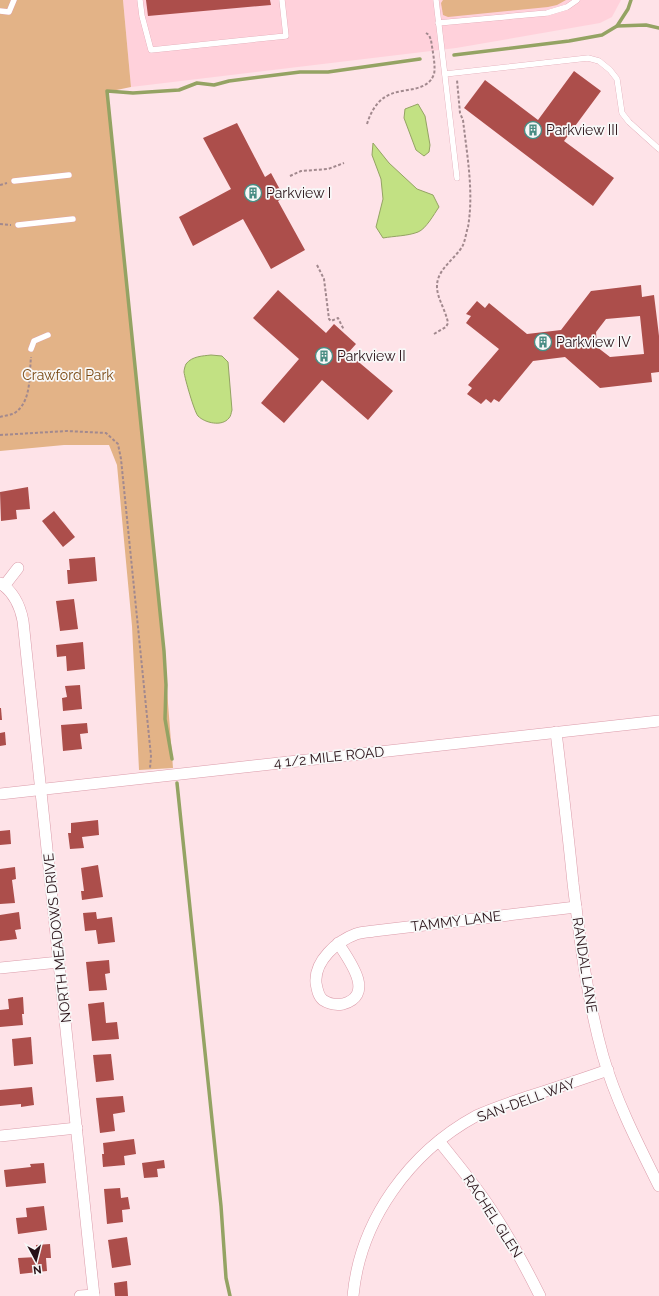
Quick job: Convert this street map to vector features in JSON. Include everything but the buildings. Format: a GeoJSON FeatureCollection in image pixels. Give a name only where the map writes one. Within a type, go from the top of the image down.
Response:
{"type":"FeatureCollection","features":[{"type":"Feature","properties":{"kind":"street"},"geometry":{"type":"LineString","coordinates":[[2,585],[18,568]]}},
{"type":"Feature","properties":{"kind":"street","name":"NORTH MEADOWS DRIVE"},"geometry":{"type":"LineString","coordinates":[[2,585],[11,592],[16,599],[22,616],[94,1295]]}},
{"type":"Feature","properties":{"kind":"street","name":"4 1/2 MILE ROAD"},"geometry":{"type":"LineString","coordinates":[[0,794],[659,721]]}},
{"type":"Feature","properties":{"kind":"street","name":"RANDAL LANE"},"geometry":{"type":"LineString","coordinates":[[556,732],[584,972],[591,1007],[608,1070],[623,1110],[640,1150],[658,1180]]}},
{"type":"Feature","properties":{"kind":"street","name":"TAMMY LANE"},"geometry":{"type":"LineString","coordinates":[[338,943],[353,967],[358,980],[359,990],[357,996],[350,1002],[331,1004],[322,999],[317,990],[316,979],[318,968],[325,956],[338,943],[356,934],[374,930],[576,907]]}},
{"type":"Feature","properties":{"kind":"street"},"geometry":{"type":"LineString","coordinates":[[0,968],[59,962]]}},
{"type":"Feature","properties":{"kind":"street","name":"SAN-DELL WAY"},"geometry":{"type":"LineString","coordinates":[[353,1296],[359,1263],[367,1238],[378,1215],[391,1192],[406,1172],[421,1156],[454,1129],[477,1116],[497,1107],[608,1070]]}},
{"type":"Feature","properties":{"kind":"street"},"geometry":{"type":"LineString","coordinates":[[0,1136],[76,1128]]}},
{"type":"Feature","properties":{"kind":"street","name":"RACHEL GLEN"},"geometry":{"type":"LineString","coordinates":[[439,1141],[493,1212],[513,1245],[540,1296]]}},
{"type":"Feature","properties":{"kind":"street"},"geometry":{"type":"LineString","coordinates":[[80,1296],[94,1295]]}},
{"type":"Feature","properties":{"kind":"lane"},"geometry":{"type":"LineString","coordinates":[[0,11],[9,12],[14,0]]}},
{"type":"Feature","properties":{"kind":"lane"},"geometry":{"type":"LineString","coordinates":[[140,0],[142,16],[151,50],[286,36],[282,0]]}},
{"type":"Feature","properties":{"kind":"lane"},"geometry":{"type":"LineString","coordinates":[[436,0],[457,178]]}},
{"type":"Feature","properties":{"kind":"lane"},"geometry":{"type":"LineString","coordinates":[[438,23],[547,13],[566,7],[577,0]]}},
{"type":"Feature","properties":{"kind":"lane"},"geometry":{"type":"LineString","coordinates":[[445,74],[588,58],[599,61],[610,70],[617,79],[622,113],[629,122],[659,149]]}},
{"type":"Feature","properties":{"kind":"lane"},"geometry":{"type":"LineString","coordinates":[[14,181],[69,175]]}},
{"type":"Feature","properties":{"kind":"lane"},"geometry":{"type":"LineString","coordinates":[[18,225],[73,220]]}},
{"type":"Feature","properties":{"kind":"lane"},"geometry":{"type":"LineString","coordinates":[[31,349],[34,341],[48,335]]}},
{"type":"Feature","properties":{"kind":"path"},"geometry":{"type":"LineString","coordinates":[[367,124],[369,116],[374,108],[383,99],[391,94],[414,89],[424,85],[431,79],[434,72],[431,40],[426,33]]}},
{"type":"Feature","properties":{"kind":"path"},"geometry":{"type":"LineString","coordinates":[[434,334],[446,327],[448,323],[438,294],[437,281],[439,275],[463,246],[468,226],[470,203],[469,176],[463,120],[460,113],[456,73]]}},
{"type":"Feature","properties":{"kind":"path"},"geometry":{"type":"LineString","coordinates":[[290,176],[301,172],[328,169],[344,163]]}},
{"type":"Feature","properties":{"kind":"path"},"geometry":{"type":"LineString","coordinates":[[316,265],[324,279],[330,319],[338,318],[344,330]]}},
{"type":"Feature","properties":{"kind":"path"},"geometry":{"type":"LineString","coordinates":[[0,417],[13,414],[21,406],[28,395],[31,349]]}},
{"type":"Feature","properties":{"kind":"path"},"geometry":{"type":"LineString","coordinates":[[0,435],[67,431],[106,433],[118,444],[128,522],[151,756],[149,777]]}},
{"type":"Feature","properties":{"kind":"shaded area"},"geometry":{"type":"Polygon","coordinates":[[[123,0],[621,0],[612,17],[600,23],[456,48],[131,87],[123,0]]]}},
{"type":"Feature","properties":{"kind":"shaded area"},"geometry":{"type":"Polygon","coordinates":[[[418,104],[425,116],[430,145],[429,152],[424,156],[416,150],[404,118],[405,109],[418,104]]]}},
{"type":"Feature","properties":{"kind":"shaded area"},"geometry":{"type":"Polygon","coordinates":[[[373,143],[389,163],[417,189],[433,195],[439,207],[427,225],[418,232],[383,238],[376,227],[383,199],[381,179],[372,155],[373,143]]]}},
{"type":"Feature","properties":{"kind":"shaded area"},"geometry":{"type":"Polygon","coordinates":[[[211,355],[222,356],[228,362],[232,410],[231,415],[226,421],[218,423],[205,421],[196,413],[184,372],[186,364],[191,359],[211,355]]]}},
{"type":"Feature","properties":{"kind":"green space","name":"Crawford Park"},"geometry":{"type":"Polygon","coordinates":[[[0,0],[123,0],[131,87],[107,92],[164,651],[173,768],[139,770],[132,626],[117,465],[109,445],[64,445],[0,451],[0,0]]]}},
{"type":"Feature","properties":{"kind":"green space"},"geometry":{"type":"Polygon","coordinates":[[[443,0],[566,0],[557,5],[548,7],[448,17],[443,15],[441,3],[443,0]]]}},
{"type":"Feature","properties":{"kind":"waterway"},"geometry":{"type":"LineString","coordinates":[[454,55],[569,41],[602,35],[617,26],[628,9],[631,0]]}},
{"type":"Feature","properties":{"kind":"waterway"},"geometry":{"type":"LineString","coordinates":[[617,26],[646,25],[659,28]]}},
{"type":"Feature","properties":{"kind":"waterway"},"geometry":{"type":"LineString","coordinates":[[172,759],[165,719],[166,685],[164,651],[107,91],[133,93],[179,90],[197,83],[214,85],[229,81],[300,72],[328,72],[420,59]]}},
{"type":"Feature","properties":{"kind":"waterway"},"geometry":{"type":"LineString","coordinates":[[177,783],[221,1206],[226,1278],[230,1296]]}},
{"type":"Feature","properties":{"kind":"place","name":"Parkview III"},"geometry":{"type":"Point","coordinates":[533,130]}},
{"type":"Feature","properties":{"kind":"place","name":"Parkview I"},"geometry":{"type":"Point","coordinates":[253,193]}},
{"type":"Feature","properties":{"kind":"place","name":"Parkview IV"},"geometry":{"type":"Point","coordinates":[543,342]}},
{"type":"Feature","properties":{"kind":"place","name":"Parkview II"},"geometry":{"type":"Point","coordinates":[324,356]}}]}
